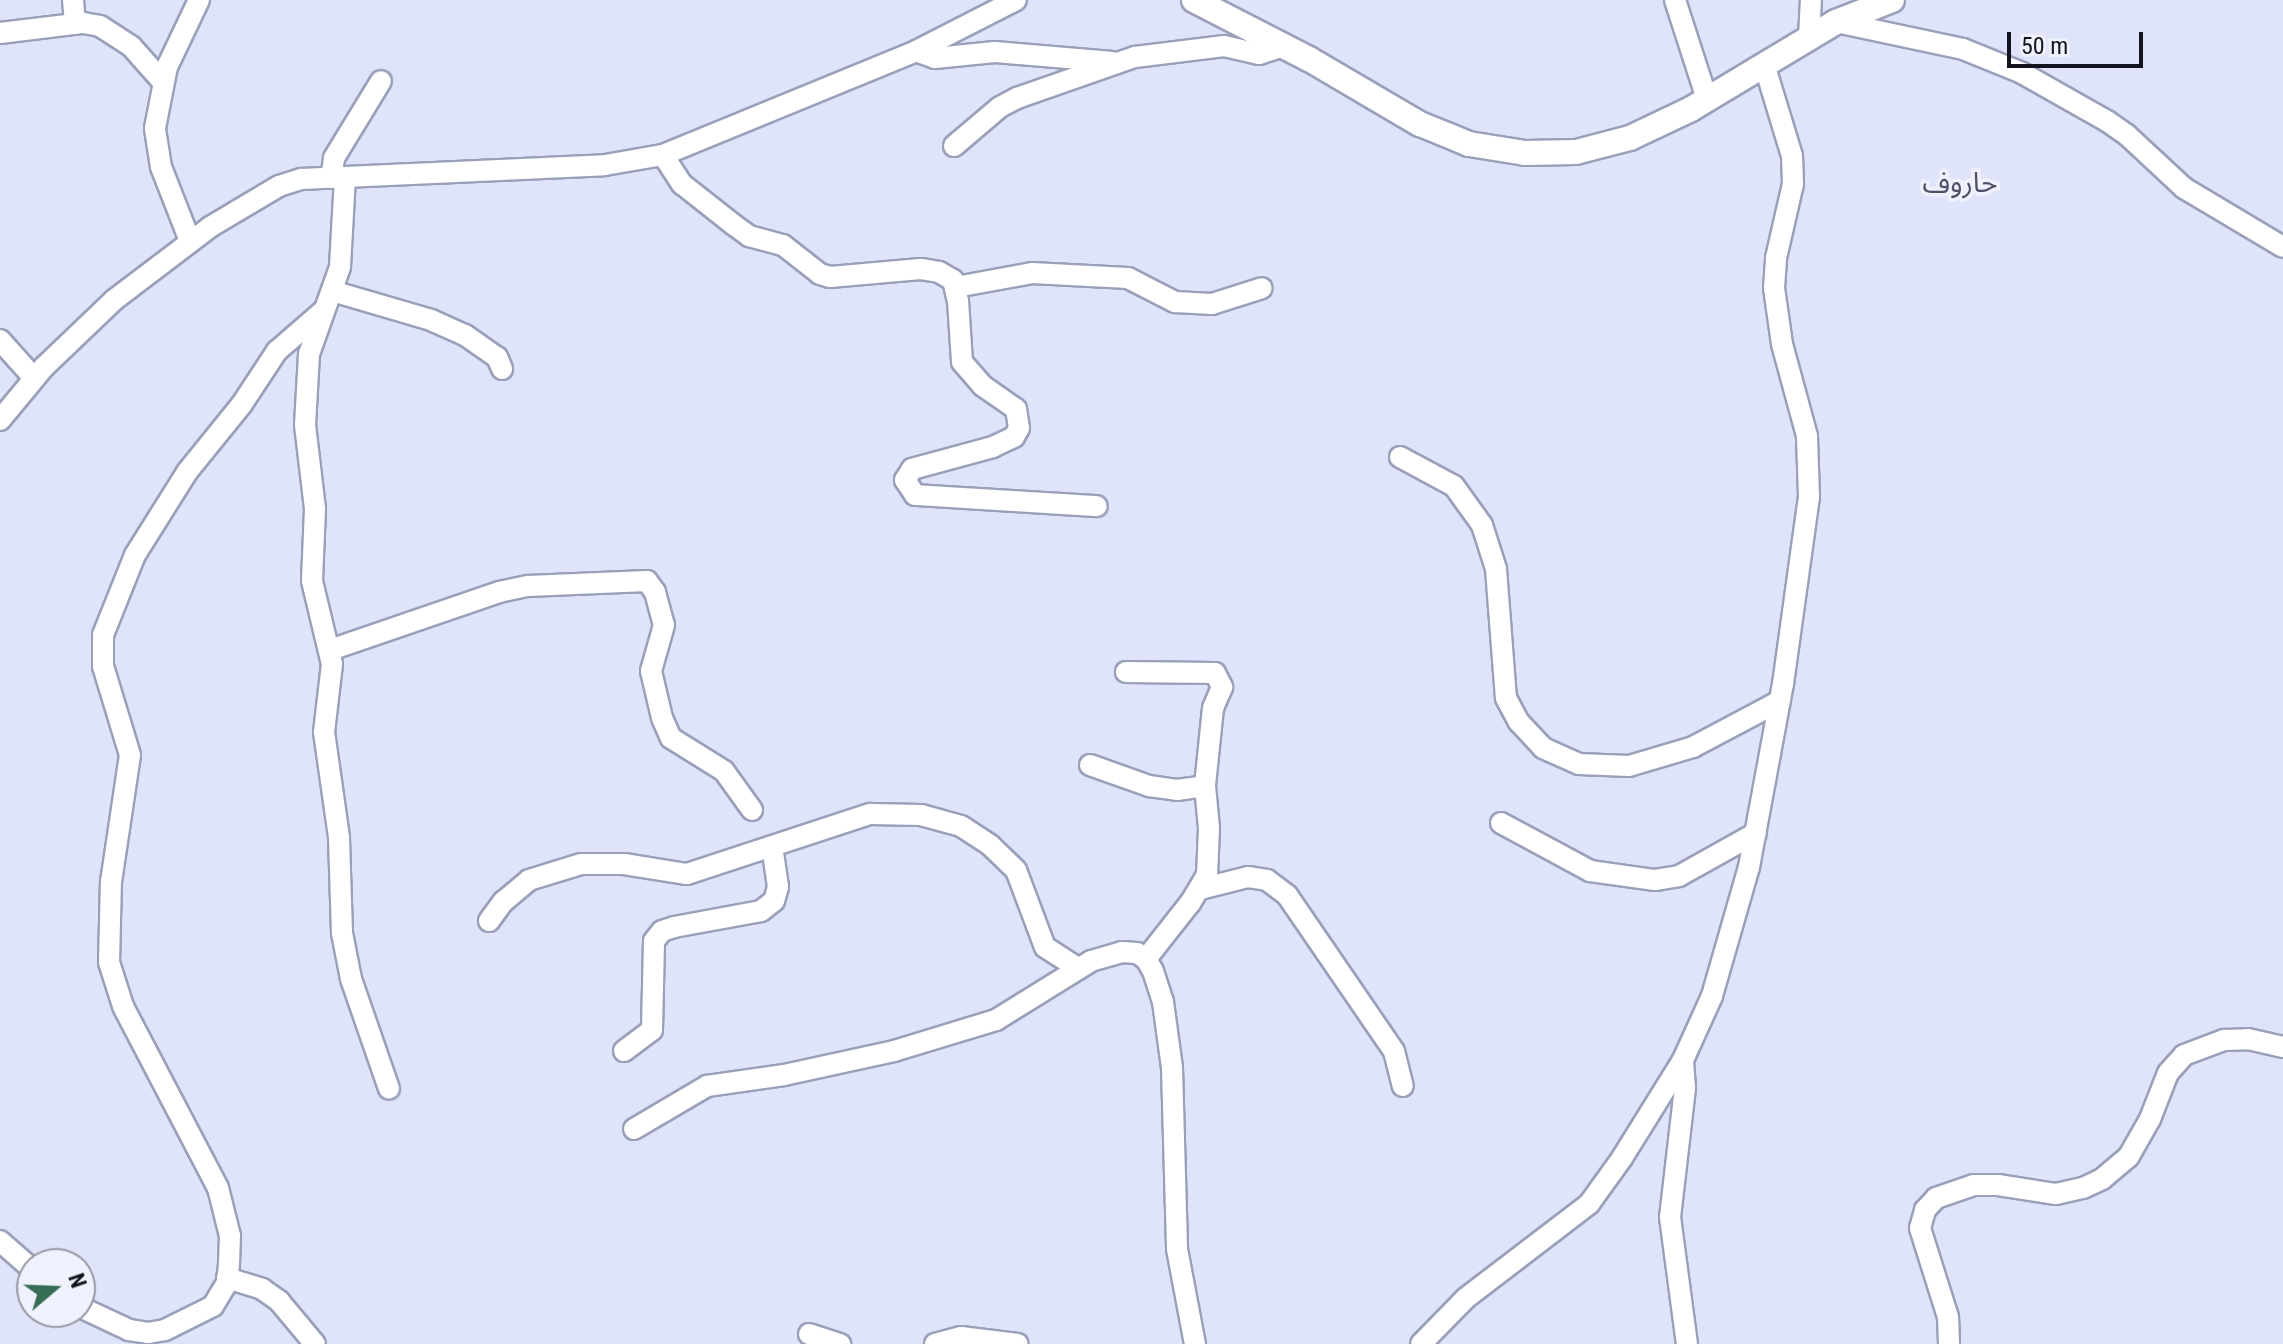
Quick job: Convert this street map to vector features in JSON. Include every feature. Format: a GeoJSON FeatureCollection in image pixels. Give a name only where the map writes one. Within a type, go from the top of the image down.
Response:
{"type":"FeatureCollection","features":[{"type":"Feature","properties":{"kind":"street"},"geometry":{"type":"LineString","coordinates":[[73,0],[75,24]]}},
{"type":"Feature","properties":{"kind":"street"},"geometry":{"type":"LineString","coordinates":[[190,241],[170,197],[156,147],[162,81],[199,0]]}},
{"type":"Feature","properties":{"kind":"street"},"geometry":{"type":"LineString","coordinates":[[0,420],[34,378],[96,316],[190,241],[279,186],[301,179],[605,165],[663,155],[916,51],[1016,0]]}},
{"type":"Feature","properties":{"kind":"street"},"geometry":{"type":"LineString","coordinates":[[1194,0],[1284,46],[1420,124],[1469,144],[1511,152],[1576,152],[1630,138],[1707,99],[1836,22],[1892,0]]}},
{"type":"Feature","properties":{"kind":"street"},"geometry":{"type":"LineString","coordinates":[[1675,0],[1707,99]]}},
{"type":"Feature","properties":{"kind":"street"},"geometry":{"type":"LineString","coordinates":[[1809,37],[1811,0]]}},
{"type":"Feature","properties":{"kind":"street"},"geometry":{"type":"LineString","coordinates":[[1836,22],[1963,49],[2022,73],[2107,121],[2127,135],[2184,188],[2283,247]]}},
{"type":"Feature","properties":{"kind":"street"},"geometry":{"type":"LineString","coordinates":[[0,33],[75,24],[100,26],[115,33],[149,63],[162,81]]}},
{"type":"Feature","properties":{"kind":"street"},"geometry":{"type":"LineString","coordinates":[[954,146],[1000,107],[1017,98],[1135,57],[1211,47],[1233,47],[1259,54],[1284,46]]}},
{"type":"Feature","properties":{"kind":"street"},"geometry":{"type":"LineString","coordinates":[[916,51],[935,58],[995,52],[1119,63]]}},
{"type":"Feature","properties":{"kind":"street"},"geometry":{"type":"LineString","coordinates":[[1421,1344],[1466,1298],[1589,1204],[1622,1158],[1683,1060],[1712,996],[1756,833],[1806,528],[1809,461],[1802,410],[1777,319],[1774,288],[1776,258],[1793,184],[1792,156],[1764,64]]}},
{"type":"Feature","properties":{"kind":"street"},"geometry":{"type":"LineString","coordinates":[[381,81],[334,158],[338,178],[340,267],[309,354],[305,425],[315,509],[312,581],[330,650],[332,683],[324,732],[339,838],[343,945],[351,979],[389,1089]]}},
{"type":"Feature","properties":{"kind":"street"},"geometry":{"type":"LineString","coordinates":[[663,155],[682,184],[734,225],[749,236],[783,245],[820,274],[830,277],[921,269],[948,275],[956,287],[962,362],[983,386],[1016,409],[1019,428],[1014,437],[993,447],[912,469],[905,480],[915,495],[939,499],[1097,506]]}},
{"type":"Feature","properties":{"kind":"street"},"geometry":{"type":"LineString","coordinates":[[956,287],[1032,273],[1128,278],[1175,302],[1212,304],[1262,288]]}},
{"type":"Feature","properties":{"kind":"street"},"geometry":{"type":"LineString","coordinates":[[332,291],[431,320],[465,335],[497,357],[502,369]]}},
{"type":"Feature","properties":{"kind":"street"},"geometry":{"type":"LineString","coordinates":[[96,1315],[129,1330],[148,1333],[165,1330],[213,1306],[227,1278],[230,1236],[218,1188],[123,1006],[109,962],[111,882],[130,755],[101,650],[113,604],[135,555],[187,472],[242,404],[277,351],[323,311]]}},
{"type":"Feature","properties":{"kind":"street"},"geometry":{"type":"LineString","coordinates":[[0,340],[34,378]]}},
{"type":"Feature","properties":{"kind":"street"},"geometry":{"type":"LineString","coordinates":[[1400,457],[1454,486],[1482,525],[1496,569],[1506,698],[1519,722],[1543,748],[1579,764],[1629,766],[1693,747],[1780,701]]}},
{"type":"Feature","properties":{"kind":"street"},"geometry":{"type":"LineString","coordinates":[[330,650],[499,592],[528,586],[647,581],[655,592],[664,625],[651,671],[662,718],[671,738],[724,771],[752,810]]}},
{"type":"Feature","properties":{"kind":"street"},"geometry":{"type":"LineString","coordinates":[[1126,672],[1215,673],[1222,687],[1213,708],[1205,786],[1209,859],[1200,889],[1146,959]]}},
{"type":"Feature","properties":{"kind":"street"},"geometry":{"type":"LineString","coordinates":[[1090,765],[1149,786],[1177,790],[1205,786]]}},
{"type":"Feature","properties":{"kind":"street"},"geometry":{"type":"LineString","coordinates":[[489,921],[529,880],[581,864],[624,864],[687,874],[870,814],[921,815],[961,826],[990,845],[1016,870],[1045,947],[1079,969]]}},
{"type":"Feature","properties":{"kind":"street"},"geometry":{"type":"LineString","coordinates":[[1501,823],[1590,871],[1655,880],[1679,876],[1756,833]]}},
{"type":"Feature","properties":{"kind":"street"},"geometry":{"type":"LineString","coordinates":[[624,1051],[652,1030],[654,941],[662,931],[674,927],[761,911],[774,901],[778,887],[772,846]]}},
{"type":"Feature","properties":{"kind":"street"},"geometry":{"type":"LineString","coordinates":[[1200,889],[1248,877],[1267,880],[1287,895],[1394,1051],[1403,1086]]}},
{"type":"Feature","properties":{"kind":"street"},"geometry":{"type":"LineString","coordinates":[[634,1129],[707,1086],[784,1075],[869,1056],[996,1020],[1091,961],[1122,952],[1137,953],[1146,959],[1163,1002],[1172,1068],[1177,1249],[1195,1344]]}},
{"type":"Feature","properties":{"kind":"street"},"geometry":{"type":"LineString","coordinates":[[1949,1344],[1948,1317],[1920,1228],[1925,1210],[1936,1198],[1974,1185],[1998,1185],[2056,1194],[2083,1188],[2102,1179],[2129,1156],[2150,1119],[2168,1073],[2184,1055],[2224,1040],[2248,1039],[2283,1047]]}},
{"type":"Feature","properties":{"kind":"street"},"geometry":{"type":"LineString","coordinates":[[1683,1060],[1685,1088],[1670,1217],[1687,1344]]}},
{"type":"Feature","properties":{"kind":"street"},"geometry":{"type":"LineString","coordinates":[[0,1241],[16,1255]]}},
{"type":"Feature","properties":{"kind":"street"},"geometry":{"type":"LineString","coordinates":[[227,1278],[262,1289],[279,1301],[315,1344]]}},
{"type":"Feature","properties":{"kind":"street"},"geometry":{"type":"LineString","coordinates":[[809,1334],[840,1344]]}},
{"type":"Feature","properties":{"kind":"street"},"geometry":{"type":"LineString","coordinates":[[935,1344],[961,1337],[1018,1344]]}},
{"type":"Feature","properties":{"kind":"district","name":"حاروف"},"geometry":{"type":"Point","coordinates":[1960,183]}}]}
